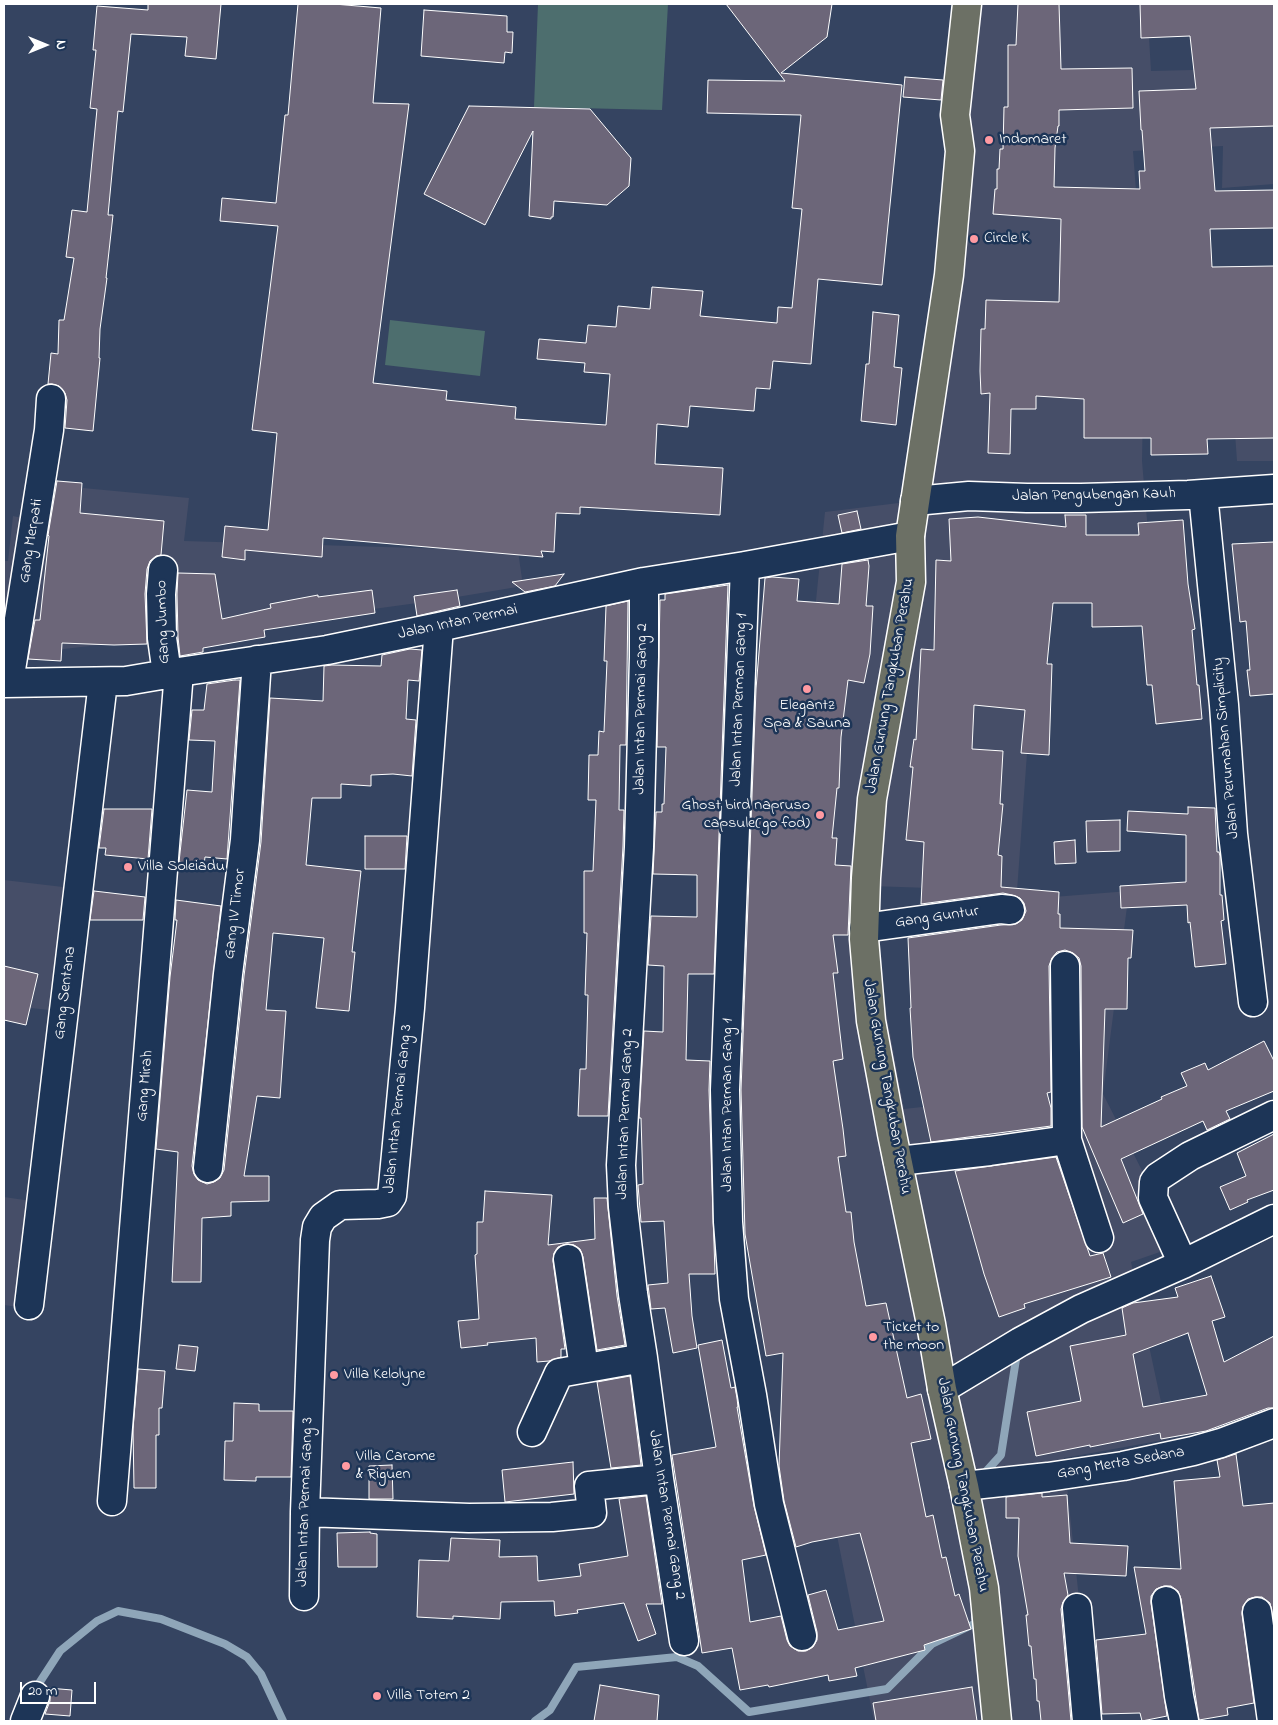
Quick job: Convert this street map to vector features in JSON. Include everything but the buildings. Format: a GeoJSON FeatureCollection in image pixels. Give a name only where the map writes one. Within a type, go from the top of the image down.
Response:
{"type":"FeatureCollection","features":[{"type":"Feature","properties":{"kind":"main road","name":"Jalan Gunung Tangkuban Perahu"},"geometry":{"type":"LineString","coordinates":[[960,151],[955,116],[967,4]]}},
{"type":"Feature","properties":{"kind":"main road","name":"Jalan Gunung Tangkuban Perahu"},"geometry":{"type":"LineString","coordinates":[[986,4],[971,117],[960,151],[949,275],[910,536],[911,582],[872,799],[864,928],[866,979],[872,1021],[942,1389],[984,1588],[997,1721]]}},
{"type":"Feature","properties":{"kind":"street","name":"Gang Merpati"},"geometry":{"type":"LineString","coordinates":[[6,683],[49,430],[52,399]]}},
{"type":"Feature","properties":{"kind":"street","name":"Jalan Pengubengan Kauh"},"geometry":{"type":"LineString","coordinates":[[915,501],[969,496],[1081,498],[1203,494],[1274,489]]}},
{"type":"Feature","properties":{"kind":"street","name":"Jalan Perumahan Simplicity"},"geometry":{"type":"LineString","coordinates":[[1203,494],[1224,705],[1233,834],[1253,1002]]}},
{"type":"Feature","properties":{"kind":"street","name":"Jalan Intan Permai"},"geometry":{"type":"LineString","coordinates":[[6,683],[126,681],[327,650],[644,582],[910,536]]}},
{"type":"Feature","properties":{"kind":"street","name":"Jalan Intan Perman Gang 1"},"geometry":{"type":"LineString","coordinates":[[745,566],[725,1090],[728,1222],[734,1299],[752,1395],[769,1504],[802,1636]]}},
{"type":"Feature","properties":{"kind":"street","name":"Gang Jumbo"},"geometry":{"type":"LineString","coordinates":[[163,570],[161,594],[162,638],[173,673]]}},
{"type":"Feature","properties":{"kind":"street","name":"Jalan Intan Permai Gang 2"},"geometry":{"type":"LineString","coordinates":[[644,582],[639,847],[621,1165],[628,1254],[659,1479],[684,1641]]}},
{"type":"Feature","properties":{"kind":"street","name":"Jalan Intan Permai Gang 3"},"geometry":{"type":"LineString","coordinates":[[304,1596],[305,1512],[315,1240],[317,1227],[323,1217],[340,1205],[378,1204],[388,1202],[392,1196],[410,1008],[439,627]]}},
{"type":"Feature","properties":{"kind":"street","name":"Gang IV Timor"},"geometry":{"type":"LineString","coordinates":[[208,1168],[228,974],[245,840],[257,660]]}},
{"type":"Feature","properties":{"kind":"street","name":"Gang Mirah"},"geometry":{"type":"LineString","coordinates":[[112,1501],[173,673]]}},
{"type":"Feature","properties":{"kind":"street","name":"Gang Sentana"},"geometry":{"type":"LineString","coordinates":[[30,1305],[103,682]]}},
{"type":"Feature","properties":{"kind":"street","name":"Gang Guntur"},"geometry":{"type":"LineString","coordinates":[[864,928],[1001,909],[1010,910]]}},
{"type":"Feature","properties":{"kind":"street"},"geometry":{"type":"LineString","coordinates":[[1065,966],[1067,1140],[1099,1238]]}},
{"type":"Feature","properties":{"kind":"street"},"geometry":{"type":"LineString","coordinates":[[1183,1264],[1153,1198],[1154,1182],[1158,1177],[1190,1156],[1274,1116]]}},
{"type":"Feature","properties":{"kind":"street"},"geometry":{"type":"LineString","coordinates":[[898,1161],[1067,1140]]}},
{"type":"Feature","properties":{"kind":"street"},"geometry":{"type":"LineString","coordinates":[[942,1389],[1020,1342],[1081,1309],[1183,1264],[1274,1219]]}},
{"type":"Feature","properties":{"kind":"street"},"geometry":{"type":"LineString","coordinates":[[568,1259],[584,1368]]}},
{"type":"Feature","properties":{"kind":"street"},"geometry":{"type":"LineString","coordinates":[[532,1432],[559,1373],[643,1358]]}},
{"type":"Feature","properties":{"kind":"street","name":"Gang Merta Sedana"},"geometry":{"type":"LineString","coordinates":[[964,1486],[1048,1477],[1132,1464],[1221,1443],[1274,1423]]}},
{"type":"Feature","properties":{"kind":"street"},"geometry":{"type":"LineString","coordinates":[[305,1512],[469,1518],[552,1517],[592,1513],[589,1486],[659,1479]]}},
{"type":"Feature","properties":{"kind":"street"},"geometry":{"type":"LineString","coordinates":[[1166,1601],[1184,1721]]}},
{"type":"Feature","properties":{"kind":"street"},"geometry":{"type":"LineString","coordinates":[[1077,1608],[1087,1721]]}},
{"type":"Feature","properties":{"kind":"street"},"geometry":{"type":"LineString","coordinates":[[1257,1612],[1272,1721]]}},
{"type":"Feature","properties":{"kind":"street"},"geometry":{"type":"LineString","coordinates":[[24,1721],[34,1696]]}},
{"type":"Feature","properties":{"kind":"shaded area"},"geometry":{"type":"Polygon","coordinates":[[[979,4],[1147,4],[1151,71],[1274,68],[1274,184],[1222,188],[1223,146],[1133,151],[1145,310],[1142,461],[1150,555],[1042,547],[1017,891],[871,886],[870,923],[904,1109],[1064,1091],[1053,897],[1129,891],[1103,1094],[1180,1245],[1131,1262],[1169,1439],[1064,1458],[1092,1721],[874,1721],[797,1335],[807,689],[825,512],[915,501],[979,4]]]}},
{"type":"Feature","properties":{"kind":"shaded area"},"geometry":{"type":"Polygon","coordinates":[[[1231,377],[1274,377],[1274,461],[1237,461],[1231,377]]]}},
{"type":"Feature","properties":{"kind":"shaded area"},"geometry":{"type":"Polygon","coordinates":[[[83,488],[189,498],[184,541],[518,551],[523,586],[439,600],[184,635],[4,656],[4,561],[8,561],[13,516],[75,529],[83,488]]]}},
{"type":"Feature","properties":{"kind":"shaded area"},"geometry":{"type":"Polygon","coordinates":[[[4,880],[63,887],[49,1010],[4,1005],[4,880]]]}},
{"type":"Feature","properties":{"kind":"shaded area"},"geometry":{"type":"Polygon","coordinates":[[[4,1197],[38,1202],[24,1308],[4,1305],[4,1197]]]}},
{"type":"Feature","properties":{"kind":"green space"},"geometry":{"type":"Polygon","coordinates":[[[538,4],[668,4],[662,110],[534,107],[538,4]]]}},
{"type":"Feature","properties":{"kind":"green space"},"geometry":{"type":"Polygon","coordinates":[[[390,320],[485,331],[480,376],[385,365],[390,320]]]}},
{"type":"Feature","properties":{"kind":"waterway"},"geometry":{"type":"LineString","coordinates":[[981,1477],[1001,1455],[1017,1353]]}},
{"type":"Feature","properties":{"kind":"waterway"},"geometry":{"type":"LineString","coordinates":[[34,1691],[60,1651],[97,1621],[118,1611],[161,1619],[225,1644],[247,1657],[261,1674],[283,1721]]}},
{"type":"Feature","properties":{"kind":"waterway"},"geometry":{"type":"LineString","coordinates":[[535,1721],[550,1710],[576,1667],[677,1657],[698,1666],[749,1712],[887,1689],[932,1644],[976,1623],[975,1617]]}},
{"type":"Feature","properties":{"kind":"place","name":"Indomaret"},"geometry":{"type":"Point","coordinates":[989,140]}},
{"type":"Feature","properties":{"kind":"place","name":"Circle K"},"geometry":{"type":"Point","coordinates":[974,239]}},
{"type":"Feature","properties":{"kind":"place","name":"Elegantz Spa & Sauna"},"geometry":{"type":"Point","coordinates":[807,689]}},
{"type":"Feature","properties":{"kind":"place","name":"Ghost bird napruso capsule(go fod)"},"geometry":{"type":"Point","coordinates":[820,815]}},
{"type":"Feature","properties":{"kind":"place","name":"Villa Soleiadu"},"geometry":{"type":"Point","coordinates":[128,867]}},
{"type":"Feature","properties":{"kind":"place","name":"Ticket to the moon"},"geometry":{"type":"Point","coordinates":[873,1337]}},
{"type":"Feature","properties":{"kind":"place","name":"Villa Kelolyne"},"geometry":{"type":"Point","coordinates":[334,1375]}},
{"type":"Feature","properties":{"kind":"place","name":"Villa Carome & Riguen"},"geometry":{"type":"Point","coordinates":[346,1466]}},
{"type":"Feature","properties":{"kind":"place","name":"Villa Totem 2"},"geometry":{"type":"Point","coordinates":[377,1696]}}]}
